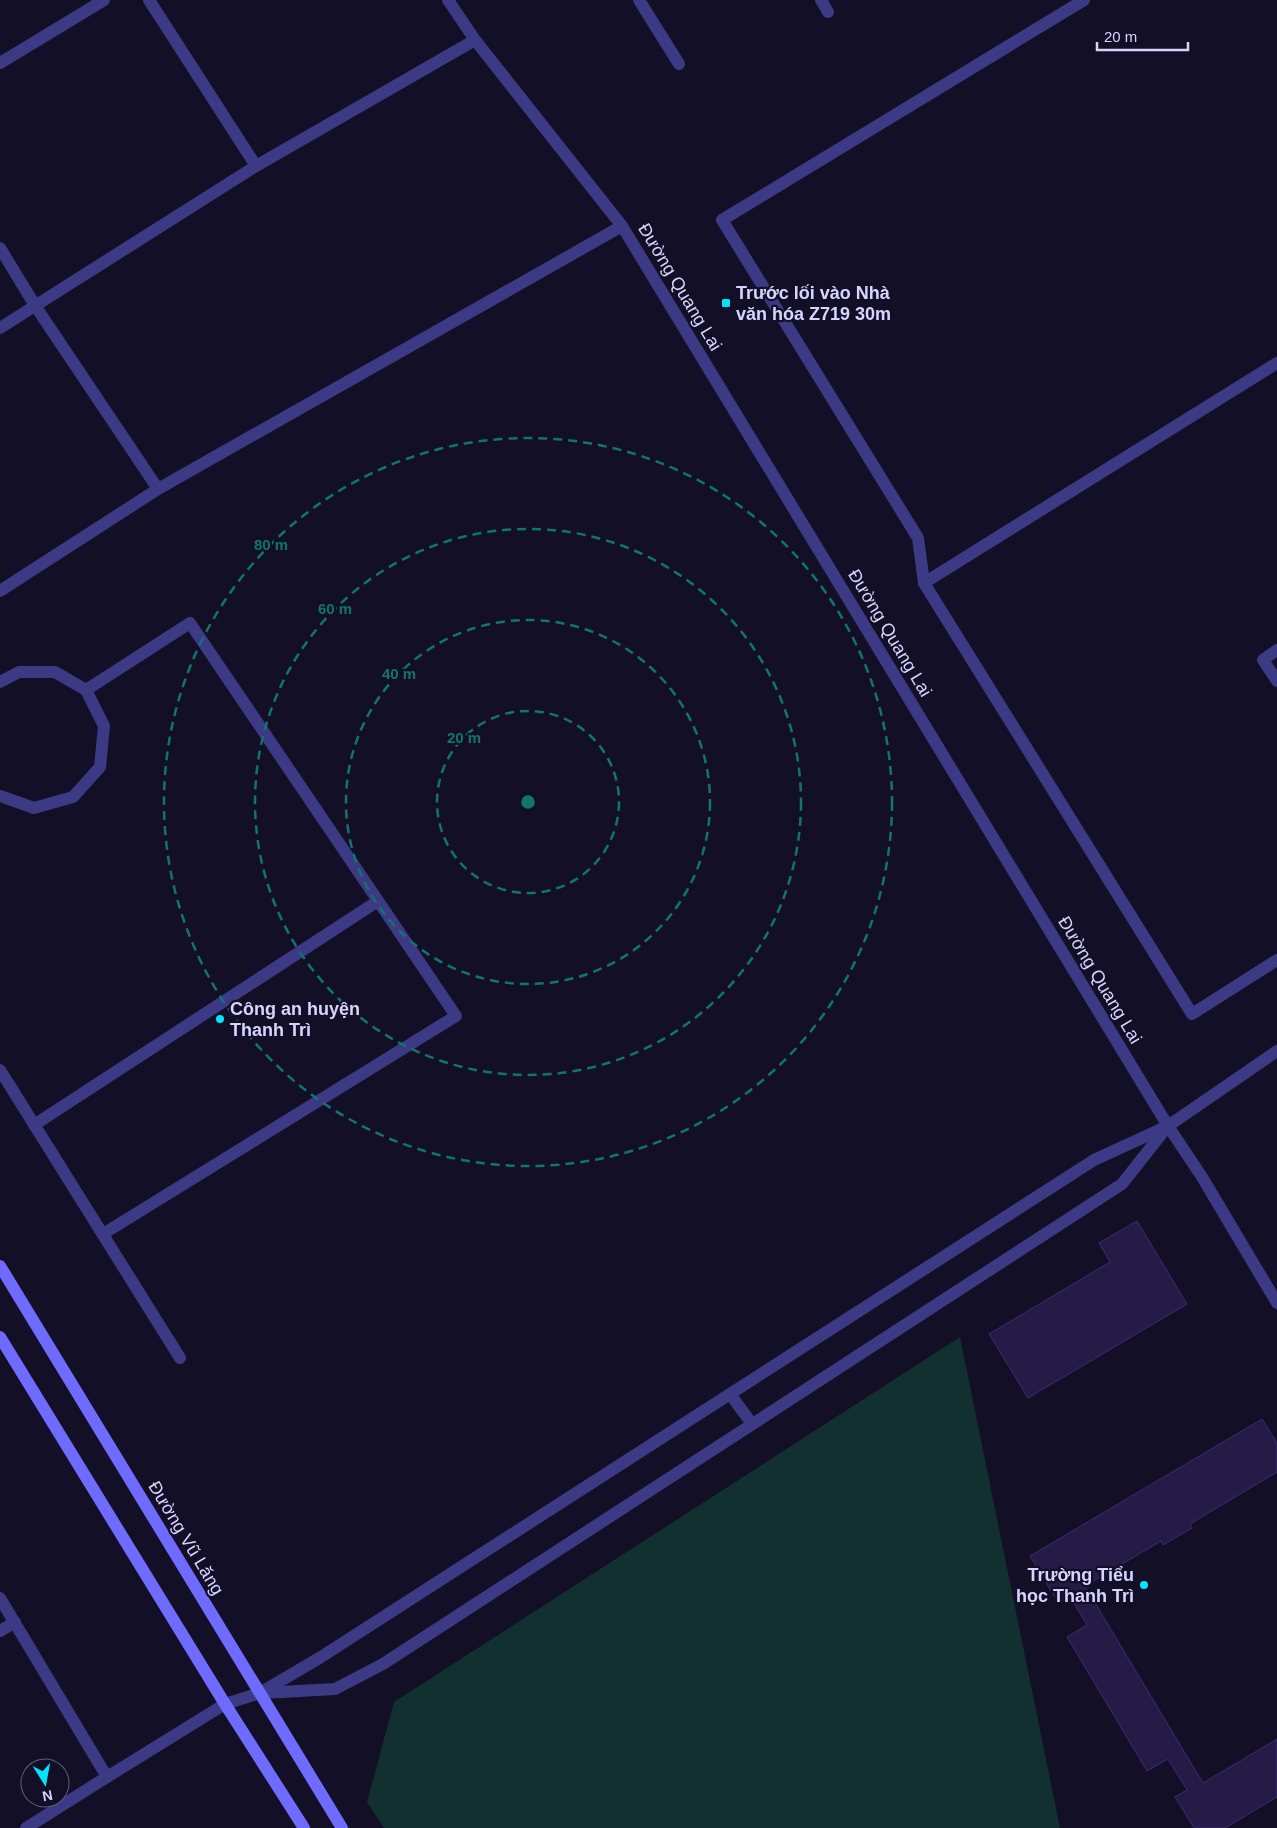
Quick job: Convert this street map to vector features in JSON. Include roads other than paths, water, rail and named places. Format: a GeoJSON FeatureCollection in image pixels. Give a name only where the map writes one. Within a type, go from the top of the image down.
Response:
{"type":"FeatureCollection","features":[{"type":"Feature","properties":{"kind":"main road","name":"Đường Vũ Lăng"},"geometry":{"type":"LineString","coordinates":[[0,1266],[342,1828]]}},
{"type":"Feature","properties":{"kind":"main road"},"geometry":{"type":"LineString","coordinates":[[0,1338],[225,1704],[304,1828]]}},
{"type":"Feature","properties":{"kind":"street"},"geometry":{"type":"LineString","coordinates":[[0,63],[104,0]]}},
{"type":"Feature","properties":{"kind":"street"},"geometry":{"type":"LineString","coordinates":[[149,0],[256,166]]}},
{"type":"Feature","properties":{"kind":"street","name":"Đường Quang Lai"},"geometry":{"type":"LineString","coordinates":[[448,0],[475,40],[622,226],[1168,1126],[1202,1177],[1277,1302]]}},
{"type":"Feature","properties":{"kind":"street"},"geometry":{"type":"LineString","coordinates":[[639,0],[679,64]]}},
{"type":"Feature","properties":{"kind":"street"},"geometry":{"type":"LineString","coordinates":[[821,0],[828,12]]}},
{"type":"Feature","properties":{"kind":"street"},"geometry":{"type":"LineString","coordinates":[[1084,0],[722,220],[918,538],[924,583],[1192,1014],[1277,960]]}},
{"type":"Feature","properties":{"kind":"street"},"geometry":{"type":"LineString","coordinates":[[0,328],[256,166],[475,40]]}},
{"type":"Feature","properties":{"kind":"street"},"geometry":{"type":"LineString","coordinates":[[0,592],[158,489],[622,226]]}},
{"type":"Feature","properties":{"kind":"street"},"geometry":{"type":"LineString","coordinates":[[0,248],[36,306],[158,489]]}},
{"type":"Feature","properties":{"kind":"street"},"geometry":{"type":"LineString","coordinates":[[924,583],[1277,363]]}},
{"type":"Feature","properties":{"kind":"street"},"geometry":{"type":"LineString","coordinates":[[86,690],[190,622],[456,1016],[103,1234]]}},
{"type":"Feature","properties":{"kind":"street"},"geometry":{"type":"LineString","coordinates":[[1277,650],[1263,660],[1277,681]]}},
{"type":"Feature","properties":{"kind":"street"},"geometry":{"type":"LineString","coordinates":[[0,682],[19,672],[55,672],[86,690],[104,726],[100,767],[73,797],[34,808],[0,796]]}},
{"type":"Feature","properties":{"kind":"street"},"geometry":{"type":"LineString","coordinates":[[34,1125],[378,901]]}},
{"type":"Feature","properties":{"kind":"street"},"geometry":{"type":"LineString","coordinates":[[26,1828],[225,1704],[260,1693],[321,1657],[1094,1160],[1168,1126],[1277,1051]]}},
{"type":"Feature","properties":{"kind":"street"},"geometry":{"type":"LineString","coordinates":[[0,1070],[180,1358]]}},
{"type":"Feature","properties":{"kind":"street"},"geometry":{"type":"LineString","coordinates":[[260,1693],[335,1689],[383,1664],[1122,1184],[1168,1126]]}},
{"type":"Feature","properties":{"kind":"street"},"geometry":{"type":"LineString","coordinates":[[730,1394],[752,1424]]}},
{"type":"Feature","properties":{"kind":"street"},"geometry":{"type":"LineString","coordinates":[[0,1598],[107,1777]]}},
{"type":"Feature","properties":{"kind":"street"},"geometry":{"type":"LineString","coordinates":[[0,1632],[15,1622]]}},
{"type":"Feature","properties":{"kind":"place","name":"Trước lối vào Nhà văn hóa Z719 30m"},"geometry":{"type":"Point","coordinates":[726,303]}},
{"type":"Feature","properties":{"kind":"place","name":"Công an huyện Thanh Trì"},"geometry":{"type":"Point","coordinates":[220,1019]}},
{"type":"Feature","properties":{"kind":"place","name":"Trường Tiểu học Thanh Trì"},"geometry":{"type":"Point","coordinates":[1144,1585]}}]}
